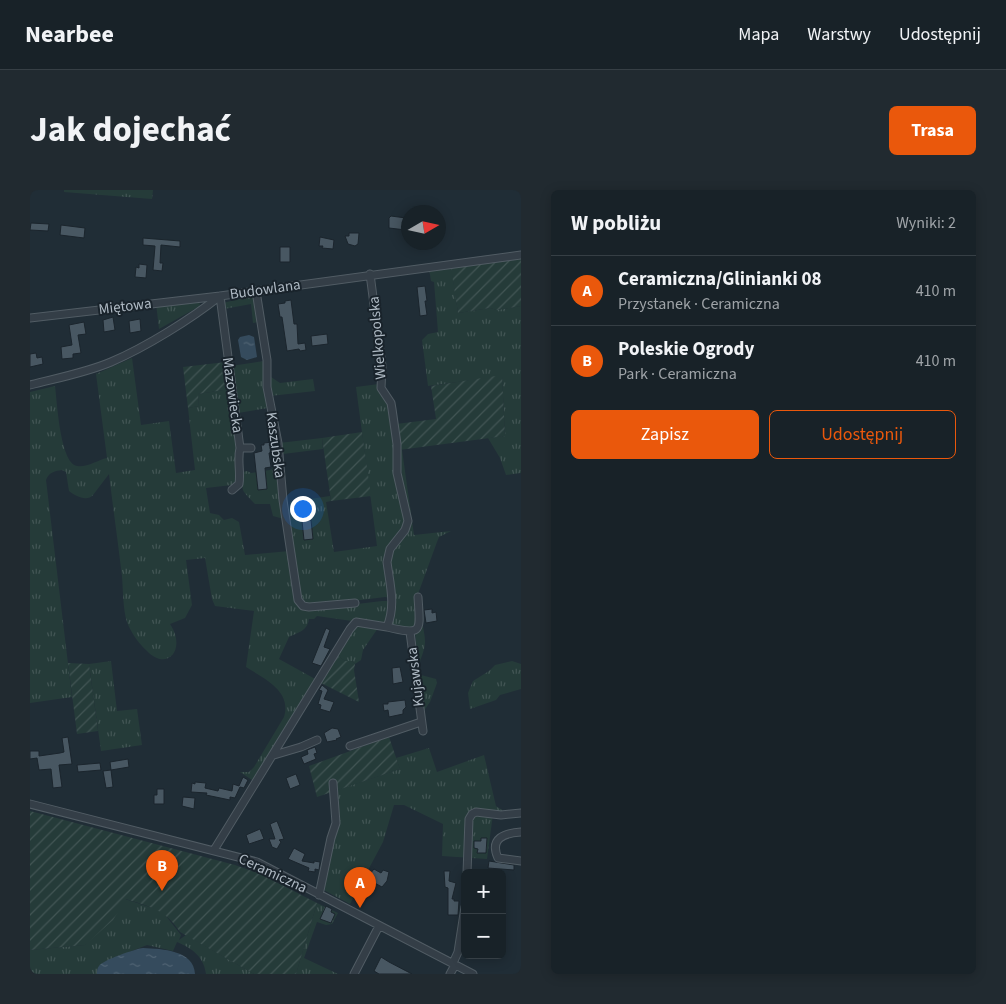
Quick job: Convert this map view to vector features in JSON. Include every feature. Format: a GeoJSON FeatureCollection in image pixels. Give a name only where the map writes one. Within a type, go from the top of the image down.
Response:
{"type":"FeatureCollection","features":[{"type":"Feature","properties":{"kind":"street","name":"Budowlana"},"geometry":{"type":"LineString","coordinates":[[30,385],[83,371],[117,359],[202,310],[220,296],[370,274],[521,255]]}},
{"type":"Feature","properties":{"kind":"street","name":"Wielkopolska"},"geometry":{"type":"LineString","coordinates":[[370,274],[382,366],[381,388],[391,403],[397,444],[397,474],[408,521],[406,530],[392,546],[387,556],[393,609],[387,627]]}},
{"type":"Feature","properties":{"kind":"street","name":"Kaszubska"},"geometry":{"type":"LineString","coordinates":[[256,291],[267,360],[268,394],[279,451],[283,500],[298,600],[304,606],[309,607],[355,603]]}},
{"type":"Feature","properties":{"kind":"street","name":"Miętowa"},"geometry":{"type":"LineString","coordinates":[[30,318],[220,296]]}},
{"type":"Feature","properties":{"kind":"street","name":"Mazowiecka"},"geometry":{"type":"LineString","coordinates":[[220,296],[240,448],[239,484],[232,490]]}},
{"type":"Feature","properties":{"kind":"street"},"geometry":{"type":"LineString","coordinates":[[240,448],[251,448]]}},
{"type":"Feature","properties":{"kind":"street","name":"Kujawska"},"geometry":{"type":"LineString","coordinates":[[387,627],[410,632],[415,629],[420,622],[418,597]]}},
{"type":"Feature","properties":{"kind":"street"},"geometry":{"type":"LineString","coordinates":[[214,850],[350,629],[356,622],[387,627]]}},
{"type":"Feature","properties":{"kind":"street","name":"Kujawska"},"geometry":{"type":"LineString","coordinates":[[410,632],[423,731]]}},
{"type":"Feature","properties":{"kind":"street","name":"Kujawska"},"geometry":{"type":"LineString","coordinates":[[350,746],[421,722]]}},
{"type":"Feature","properties":{"kind":"street"},"geometry":{"type":"LineString","coordinates":[[274,754],[301,747],[317,740]]}},
{"type":"Feature","properties":{"kind":"street"},"geometry":{"type":"LineString","coordinates":[[319,895],[336,823],[333,783]]}},
{"type":"Feature","properties":{"kind":"street","name":"Ceramiczna"},"geometry":{"type":"LineString","coordinates":[[30,804],[256,862],[474,974]]}},
{"type":"Feature","properties":{"kind":"street"},"geometry":{"type":"LineString","coordinates":[[467,869],[469,820],[472,814],[476,812],[501,815],[521,813]]}},
{"type":"Feature","properties":{"kind":"street"},"geometry":{"type":"LineString","coordinates":[[521,832],[505,833],[500,836],[495,849],[498,858],[521,861]]}},
{"type":"Feature","properties":{"kind":"street"},"geometry":{"type":"LineString","coordinates":[[450,974],[458,952],[464,914]]}},
{"type":"Feature","properties":{"kind":"street"},"geometry":{"type":"LineString","coordinates":[[354,974],[379,926]]}},
{"type":"Feature","properties":{"kind":"green space"},"geometry":{"type":"Polygon","coordinates":[[[64,190],[153,190],[152,199],[64,192],[64,190]]]}},
{"type":"Feature","properties":{"kind":"green space"},"geometry":{"type":"Polygon","coordinates":[[[521,259],[521,306],[458,313],[451,268],[521,259]]]}},
{"type":"Feature","properties":{"kind":"green space"},"geometry":{"type":"Polygon","coordinates":[[[451,265],[458,313],[521,306],[521,473],[506,475],[500,458],[488,438],[505,436],[502,376],[428,386],[422,340],[428,334],[438,332],[434,282],[431,281],[429,268],[451,265]]]}},
{"type":"Feature","properties":{"kind":"green space"},"geometry":{"type":"Polygon","coordinates":[[[251,296],[254,300],[259,322],[253,323],[251,304],[224,309],[223,303],[251,296]]]}},
{"type":"Feature","properties":{"kind":"green space"},"geometry":{"type":"Polygon","coordinates":[[[199,301],[200,306],[159,329],[156,303],[199,301]]]}},
{"type":"Feature","properties":{"kind":"green space"},"geometry":{"type":"Polygon","coordinates":[[[132,358],[141,425],[169,421],[176,473],[195,470],[188,408],[199,406],[198,394],[230,389],[237,446],[235,453],[237,480],[232,485],[206,488],[210,513],[219,515],[224,520],[232,518],[239,522],[245,555],[290,551],[302,608],[387,601],[391,608],[385,623],[317,616],[314,619],[309,619],[302,631],[289,637],[279,659],[317,680],[255,782],[240,772],[249,772],[254,767],[284,717],[285,708],[281,693],[268,681],[246,667],[254,611],[215,606],[212,599],[205,558],[186,560],[192,605],[185,618],[170,624],[175,633],[175,649],[172,655],[161,659],[154,657],[146,650],[132,633],[126,617],[109,474],[93,495],[88,498],[78,496],[69,491],[66,472],[62,470],[55,471],[47,477],[72,697],[30,703],[30,392],[55,386],[60,430],[67,454],[71,462],[77,466],[88,465],[107,458],[96,374],[132,358]]]}},
{"type":"Feature","properties":{"kind":"green space"},"geometry":{"type":"Polygon","coordinates":[[[265,361],[268,408],[238,413],[231,366],[265,361]]]}},
{"type":"Feature","properties":{"kind":"green space"},"geometry":{"type":"Polygon","coordinates":[[[226,362],[230,389],[198,394],[199,406],[188,408],[183,367],[226,362]]]}},
{"type":"Feature","properties":{"kind":"green space"},"geometry":{"type":"Polygon","coordinates":[[[502,375],[505,436],[399,450],[396,424],[436,419],[431,386],[502,375]]]}},
{"type":"Feature","properties":{"kind":"green space"},"geometry":{"type":"Polygon","coordinates":[[[271,377],[280,383],[313,379],[315,391],[270,396],[271,377]]]}},
{"type":"Feature","properties":{"kind":"green space"},"geometry":{"type":"Polygon","coordinates":[[[379,384],[389,403],[406,522],[387,552],[390,598],[385,597],[313,606],[301,602],[289,517],[290,502],[330,496],[331,501],[326,502],[334,552],[377,546],[356,387],[379,384]]]}},
{"type":"Feature","properties":{"kind":"green space"},"geometry":{"type":"Polygon","coordinates":[[[362,432],[371,496],[331,501],[322,438],[362,432]]]}},
{"type":"Feature","properties":{"kind":"green space"},"geometry":{"type":"Polygon","coordinates":[[[322,438],[323,449],[283,454],[279,443],[322,438]]]}},
{"type":"Feature","properties":{"kind":"green space"},"geometry":{"type":"Polygon","coordinates":[[[399,450],[402,450],[414,535],[451,531],[439,537],[437,542],[418,594],[419,620],[413,629],[390,627],[394,607],[389,561],[395,546],[408,530],[399,450]]]}},
{"type":"Feature","properties":{"kind":"green space"},"geometry":{"type":"Polygon","coordinates":[[[276,452],[284,519],[273,516],[270,504],[255,504],[242,487],[243,472],[251,473],[272,469],[272,458],[276,452]]]}},
{"type":"Feature","properties":{"kind":"green space"},"geometry":{"type":"Polygon","coordinates":[[[422,621],[425,642],[419,671],[421,675],[436,679],[437,683],[430,702],[423,712],[415,632],[420,628],[422,621]]]}},
{"type":"Feature","properties":{"kind":"green space"},"geometry":{"type":"Polygon","coordinates":[[[360,625],[378,628],[363,650],[361,660],[355,664],[352,661],[345,661],[337,655],[353,630],[360,625]]]}},
{"type":"Feature","properties":{"kind":"green space"},"geometry":{"type":"Polygon","coordinates":[[[337,655],[345,661],[352,661],[355,664],[354,670],[359,702],[319,682],[337,655]]]}},
{"type":"Feature","properties":{"kind":"green space"},"geometry":{"type":"Polygon","coordinates":[[[111,661],[117,711],[137,709],[142,745],[101,751],[89,664],[111,661]]]}},
{"type":"Feature","properties":{"kind":"green space"},"geometry":{"type":"Polygon","coordinates":[[[512,661],[521,664],[521,689],[500,695],[496,700],[470,709],[468,693],[473,681],[495,665],[512,661]]]}},
{"type":"Feature","properties":{"kind":"green space"},"geometry":{"type":"Polygon","coordinates":[[[68,663],[89,664],[98,731],[77,734],[68,663]]]}},
{"type":"Feature","properties":{"kind":"green space"},"geometry":{"type":"Polygon","coordinates":[[[389,737],[400,769],[317,797],[309,766],[389,737]]]}},
{"type":"Feature","properties":{"kind":"green space"},"geometry":{"type":"Polygon","coordinates":[[[429,748],[437,772],[484,755],[496,806],[505,812],[493,814],[487,859],[442,856],[443,824],[404,805],[394,805],[383,842],[350,904],[320,888],[333,836],[340,822],[337,790],[400,769],[396,758],[429,748]]]}},
{"type":"Feature","properties":{"kind":"green space"},"geometry":{"type":"Polygon","coordinates":[[[30,811],[235,865],[260,874],[317,903],[296,974],[254,974],[180,932],[169,918],[163,914],[126,899],[113,920],[85,945],[30,950],[30,811]]]}},
{"type":"Feature","properties":{"kind":"green space"},"geometry":{"type":"Polygon","coordinates":[[[125,899],[162,911],[181,935],[179,940],[186,935],[254,974],[206,974],[200,958],[188,947],[177,942],[173,951],[147,945],[114,958],[97,974],[30,974],[30,950],[85,945],[125,899]]]}},
{"type":"Feature","properties":{"kind":"green space"},"geometry":{"type":"Polygon","coordinates":[[[317,903],[338,913],[332,924],[326,925],[317,922],[304,958],[338,974],[296,974],[317,903]]]}},
{"type":"Feature","properties":{"kind":"water"},"geometry":{"type":"Polygon","coordinates":[[[249,335],[254,337],[257,357],[247,360],[241,357],[238,340],[240,337],[249,335]]]}},
{"type":"Feature","properties":{"kind":"water"},"geometry":{"type":"Polygon","coordinates":[[[143,948],[168,950],[183,955],[193,966],[195,974],[97,974],[98,967],[106,961],[143,948]]]}},
{"type":"Feature","properties":{"kind":"building"},"geometry":{"type":"Polygon","coordinates":[[[391,216],[401,217],[401,229],[389,228],[389,218],[391,216]]]}},
{"type":"Feature","properties":{"kind":"building"},"geometry":{"type":"Polygon","coordinates":[[[31,223],[49,224],[48,231],[30,230],[31,223]]]}},
{"type":"Feature","properties":{"kind":"building"},"geometry":{"type":"Polygon","coordinates":[[[61,225],[85,228],[84,238],[60,235],[61,225]]]}},
{"type":"Feature","properties":{"kind":"building"},"geometry":{"type":"Polygon","coordinates":[[[349,233],[359,233],[358,244],[355,246],[348,244],[345,236],[349,236],[349,233]]]}},
{"type":"Feature","properties":{"kind":"building"},"geometry":{"type":"Polygon","coordinates":[[[320,237],[334,240],[333,249],[319,246],[320,237]]]}},
{"type":"Feature","properties":{"kind":"building"},"geometry":{"type":"Polygon","coordinates":[[[143,238],[180,241],[180,247],[161,245],[160,263],[163,263],[162,271],[153,270],[155,246],[143,245],[143,238]]]}},
{"type":"Feature","properties":{"kind":"building"},"geometry":{"type":"Polygon","coordinates":[[[280,247],[290,247],[290,262],[280,262],[280,247]]]}},
{"type":"Feature","properties":{"kind":"building"},"geometry":{"type":"Polygon","coordinates":[[[139,264],[147,265],[146,278],[135,277],[136,267],[139,268],[139,264]]]}},
{"type":"Feature","properties":{"kind":"building"},"geometry":{"type":"Polygon","coordinates":[[[425,286],[427,315],[420,316],[417,287],[425,286]]]}},
{"type":"Feature","properties":{"kind":"building"},"geometry":{"type":"Polygon","coordinates":[[[291,300],[294,324],[297,324],[298,344],[305,343],[306,350],[287,351],[278,304],[291,300]]]}},
{"type":"Feature","properties":{"kind":"building"},"geometry":{"type":"Polygon","coordinates":[[[113,317],[115,330],[104,332],[103,320],[113,317]]]}},
{"type":"Feature","properties":{"kind":"building"},"geometry":{"type":"Polygon","coordinates":[[[140,319],[141,331],[130,333],[129,321],[140,319]]]}},
{"type":"Feature","properties":{"kind":"building"},"geometry":{"type":"Polygon","coordinates":[[[84,322],[86,334],[78,335],[81,353],[73,354],[73,358],[62,359],[61,347],[72,345],[69,325],[84,322]]]}},
{"type":"Feature","properties":{"kind":"building"},"geometry":{"type":"Polygon","coordinates":[[[327,334],[328,344],[312,346],[311,336],[327,334]]]}},
{"type":"Feature","properties":{"kind":"building"},"geometry":{"type":"Polygon","coordinates":[[[36,353],[37,358],[42,357],[43,364],[30,367],[30,354],[36,353]]]}},
{"type":"Feature","properties":{"kind":"building"},"geometry":{"type":"Polygon","coordinates":[[[272,442],[273,452],[269,453],[271,467],[265,468],[267,489],[258,490],[254,453],[262,451],[261,445],[264,445],[264,443],[272,442]]]}},
{"type":"Feature","properties":{"kind":"building"},"geometry":{"type":"Polygon","coordinates":[[[311,520],[313,539],[304,540],[302,521],[311,520]]]}},
{"type":"Feature","properties":{"kind":"building"},"geometry":{"type":"Polygon","coordinates":[[[432,609],[432,613],[436,612],[437,621],[426,623],[424,610],[432,609]]]}},
{"type":"Feature","properties":{"kind":"building"},"geometry":{"type":"Polygon","coordinates":[[[326,628],[330,630],[324,647],[330,649],[321,666],[312,663],[326,628]]]}},
{"type":"Feature","properties":{"kind":"building"},"geometry":{"type":"Polygon","coordinates":[[[400,667],[403,682],[393,684],[392,668],[400,667]]]}},
{"type":"Feature","properties":{"kind":"building"},"geometry":{"type":"Polygon","coordinates":[[[322,685],[328,690],[324,699],[334,702],[330,712],[320,709],[321,705],[318,704],[322,691],[319,690],[322,685]]]}},
{"type":"Feature","properties":{"kind":"building"},"geometry":{"type":"Polygon","coordinates":[[[405,700],[406,707],[403,710],[403,714],[389,717],[388,710],[384,711],[383,704],[405,700]]]}},
{"type":"Feature","properties":{"kind":"building"},"geometry":{"type":"Polygon","coordinates":[[[332,728],[338,729],[341,737],[327,742],[324,733],[332,728]]]}},
{"type":"Feature","properties":{"kind":"building"},"geometry":{"type":"Polygon","coordinates":[[[68,737],[72,764],[59,765],[62,787],[53,788],[51,769],[39,770],[37,758],[30,759],[30,751],[39,751],[39,756],[64,752],[62,738],[68,737]]]}},
{"type":"Feature","properties":{"kind":"building"},"geometry":{"type":"Polygon","coordinates":[[[315,747],[317,753],[314,754],[316,759],[304,764],[301,757],[308,754],[307,750],[315,747]]]}},
{"type":"Feature","properties":{"kind":"building"},"geometry":{"type":"Polygon","coordinates":[[[128,759],[129,767],[111,770],[110,762],[128,759]]]}},
{"type":"Feature","properties":{"kind":"building"},"geometry":{"type":"Polygon","coordinates":[[[100,763],[101,770],[78,772],[77,765],[100,763]]]}},
{"type":"Feature","properties":{"kind":"building"},"geometry":{"type":"Polygon","coordinates":[[[111,770],[113,787],[106,788],[103,771],[111,770]]]}},
{"type":"Feature","properties":{"kind":"building"},"geometry":{"type":"Polygon","coordinates":[[[296,774],[300,785],[290,789],[286,778],[296,774]]]}},
{"type":"Feature","properties":{"kind":"building"},"geometry":{"type":"Polygon","coordinates":[[[243,777],[248,780],[244,788],[240,787],[235,798],[230,797],[230,800],[206,795],[207,793],[191,792],[192,783],[195,784],[195,782],[206,783],[205,788],[218,791],[219,788],[232,791],[233,784],[239,786],[243,777]]]}},
{"type":"Feature","properties":{"kind":"building"},"geometry":{"type":"Polygon","coordinates":[[[157,789],[164,789],[164,804],[154,804],[154,795],[157,795],[157,789]]]}},
{"type":"Feature","properties":{"kind":"building"},"geometry":{"type":"Polygon","coordinates":[[[183,797],[195,798],[194,809],[182,806],[183,797]]]}},
{"type":"Feature","properties":{"kind":"building"},"geometry":{"type":"Polygon","coordinates":[[[277,821],[284,839],[279,840],[281,842],[277,849],[272,847],[269,839],[275,839],[270,824],[277,821]]]}},
{"type":"Feature","properties":{"kind":"building"},"geometry":{"type":"Polygon","coordinates":[[[260,829],[264,839],[249,844],[246,835],[260,829]]]}},
{"type":"Feature","properties":{"kind":"building"},"geometry":{"type":"Polygon","coordinates":[[[481,838],[487,838],[486,853],[477,853],[478,849],[474,848],[474,841],[481,841],[481,838]]]}},
{"type":"Feature","properties":{"kind":"building"},"geometry":{"type":"Polygon","coordinates":[[[294,848],[305,854],[302,861],[320,862],[319,870],[315,869],[315,872],[308,871],[309,868],[288,859],[294,848]]]}},
{"type":"Feature","properties":{"kind":"building"},"geometry":{"type":"Polygon","coordinates":[[[489,861],[514,865],[514,870],[488,868],[489,861]]]}},
{"type":"Feature","properties":{"kind":"building"},"geometry":{"type":"Polygon","coordinates":[[[374,869],[381,873],[383,870],[389,872],[387,881],[382,887],[369,880],[369,875],[374,869]]]}},
{"type":"Feature","properties":{"kind":"building"},"geometry":{"type":"Polygon","coordinates":[[[444,871],[450,871],[449,881],[456,883],[452,899],[459,901],[458,915],[448,915],[448,888],[445,887],[444,871]]]}},
{"type":"Feature","properties":{"kind":"building"},"geometry":{"type":"Polygon","coordinates":[[[326,906],[332,909],[331,912],[335,914],[331,923],[320,919],[326,906]]]}},
{"type":"Feature","properties":{"kind":"building"},"geometry":{"type":"Polygon","coordinates":[[[381,957],[412,974],[379,974],[374,971],[381,957]]]}},
{"type":"Feature","properties":{"kind":"place","name":"Poleskie Ogrody"},"geometry":{"type":"Point","coordinates":[162,891]}},
{"type":"Feature","properties":{"kind":"place","name":"Ceramiczna/Glinianki 08"},"geometry":{"type":"Point","coordinates":[360,908]}}]}
